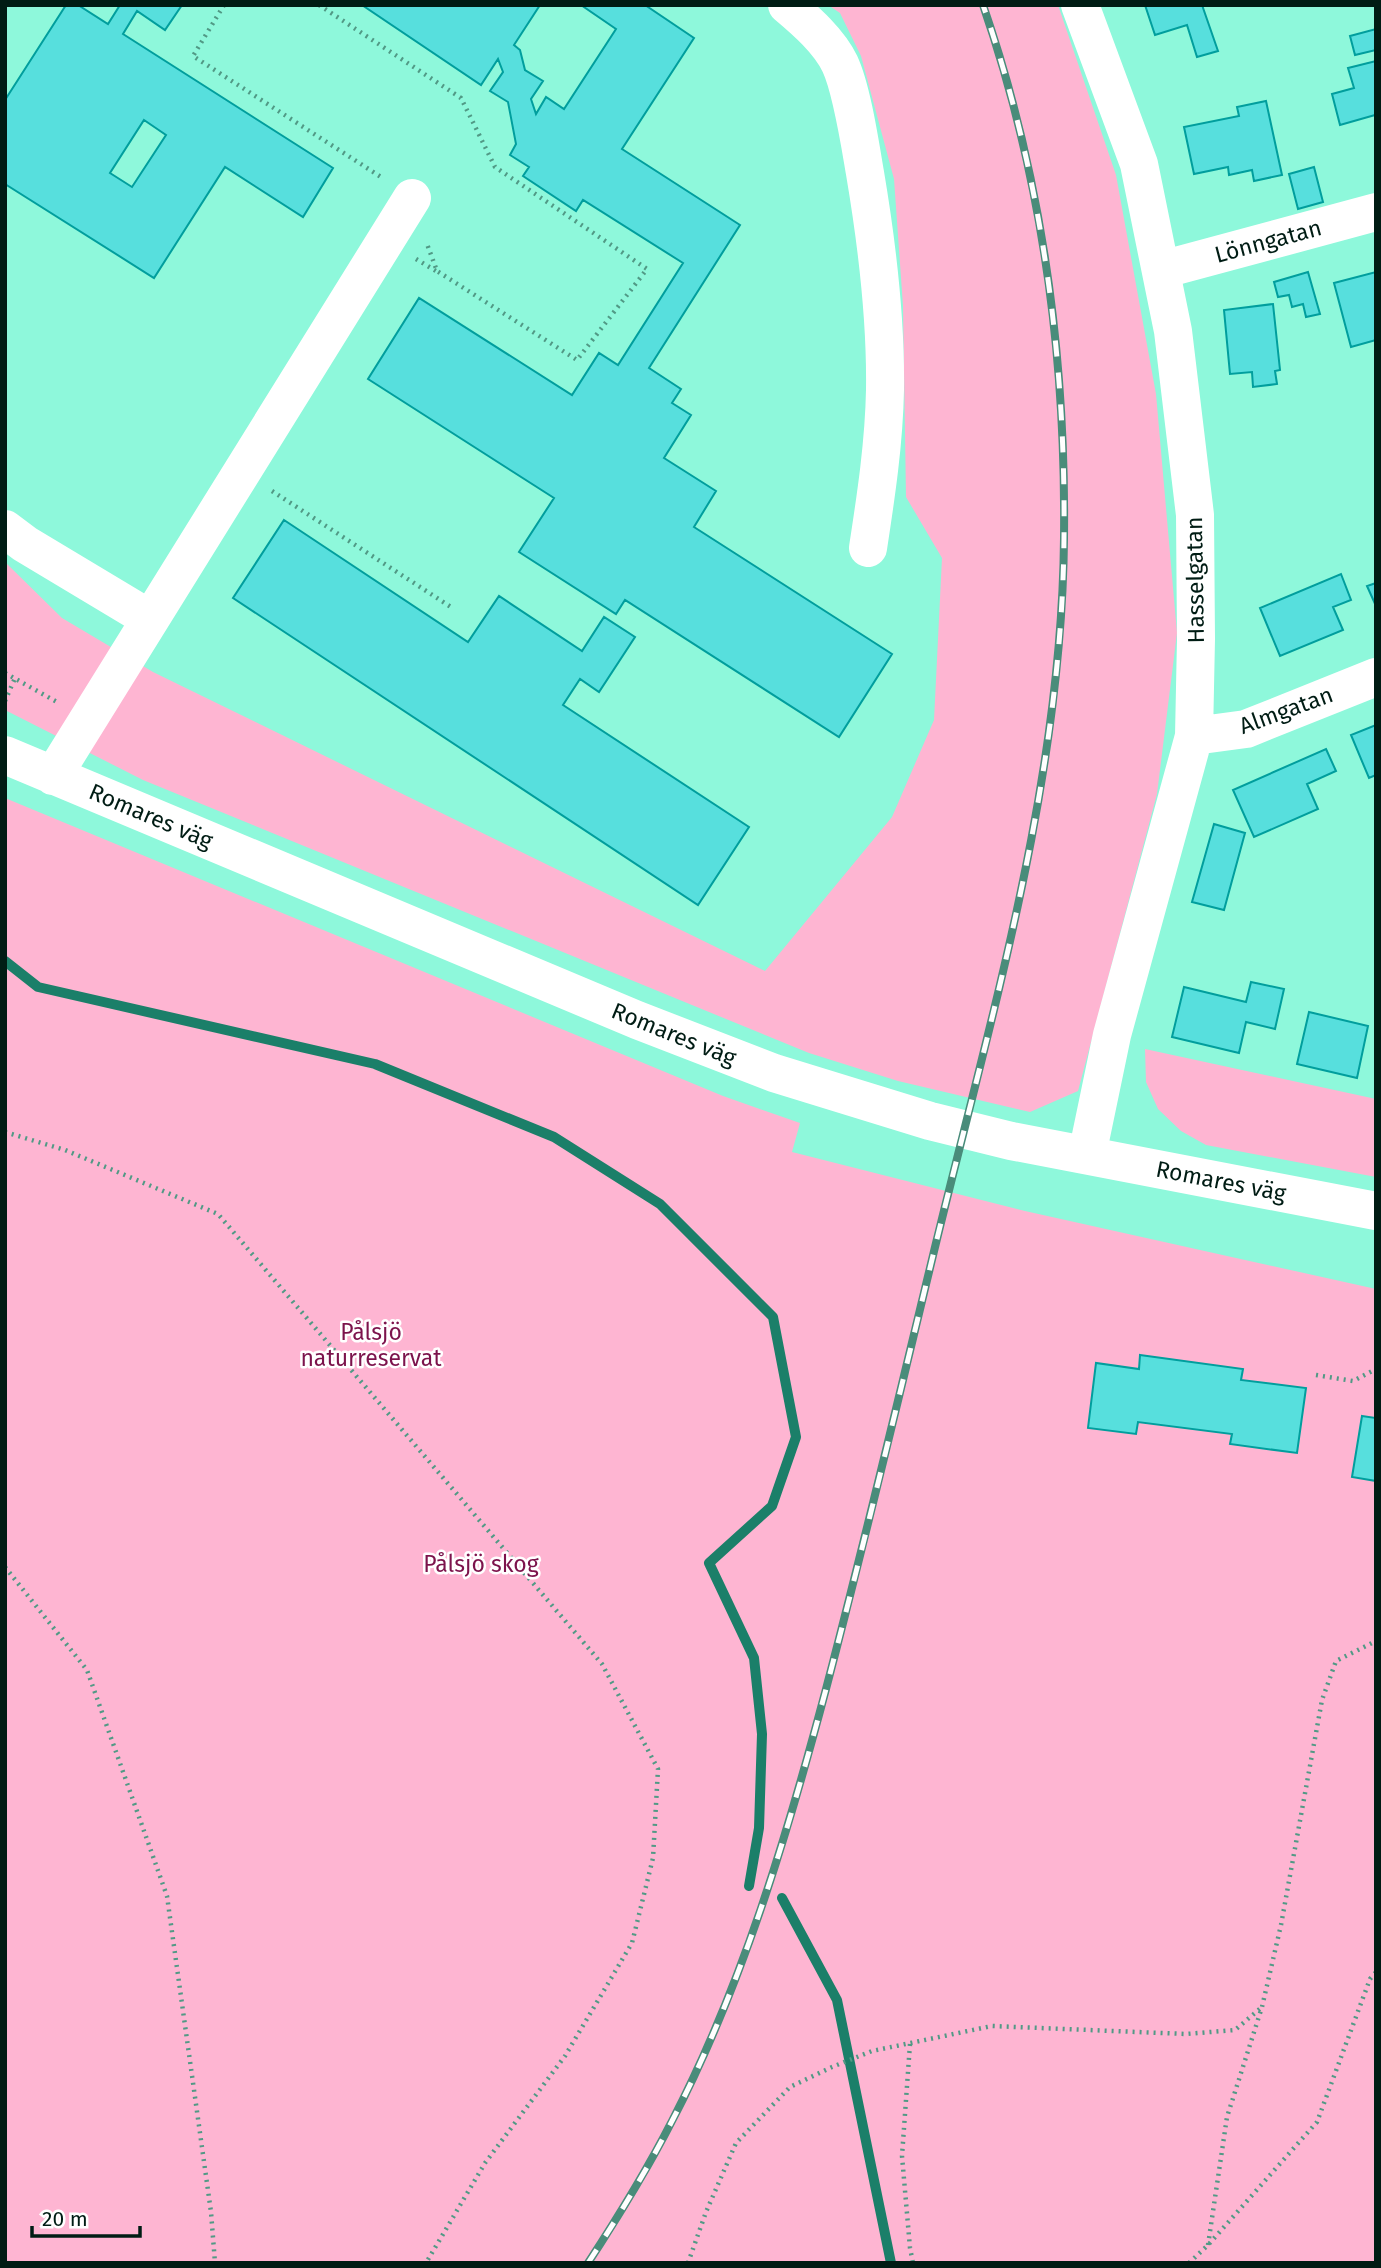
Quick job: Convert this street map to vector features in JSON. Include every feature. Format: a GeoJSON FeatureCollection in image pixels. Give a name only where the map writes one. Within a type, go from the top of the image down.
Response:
{"type":"FeatureCollection","features":[{"type":"Feature","properties":{"kind":"street"},"geometry":{"type":"LineString","coordinates":[[787,5],[820,37],[840,65],[862,153],[874,225],[884,337],[885,390],[880,475],[868,548]]}},
{"type":"Feature","properties":{"kind":"street","name":"Hasselgatan"},"geometry":{"type":"LineString","coordinates":[[1080,5],[1139,164],[1173,331],[1195,515],[1196,639],[1194,736],[1112,1035],[1087,1155]]}},
{"type":"Feature","properties":{"kind":"street"},"geometry":{"type":"LineString","coordinates":[[53,776],[412,198]]}},
{"type":"Feature","properties":{"kind":"street","name":"Lönngatan"},"geometry":{"type":"LineString","coordinates":[[1161,270],[1376,212]]}},
{"type":"Feature","properties":{"kind":"street"},"geometry":{"type":"LineString","coordinates":[[5,529],[150,620]]}},
{"type":"Feature","properties":{"kind":"street","name":"Almgatan"},"geometry":{"type":"LineString","coordinates":[[1194,736],[1246,729],[1376,677]]}},
{"type":"Feature","properties":{"kind":"street","name":"Romares väg"},"geometry":{"type":"LineString","coordinates":[[5,755],[637,1020],[774,1073],[930,1121],[1011,1141],[1376,1211]]}},
{"type":"Feature","properties":{"kind":"path"},"geometry":{"type":"LineString","coordinates":[[224,5],[193,56],[412,198],[437,271],[578,360],[647,269],[495,167],[461,98],[318,5]]}},
{"type":"Feature","properties":{"kind":"path"},"geometry":{"type":"LineString","coordinates":[[262,485],[454,610]]}},
{"type":"Feature","properties":{"kind":"path"},"geometry":{"type":"LineString","coordinates":[[5,673],[89,719]]}},
{"type":"Feature","properties":{"kind":"path"},"geometry":{"type":"LineString","coordinates":[[5,701],[15,678]]}},
{"type":"Feature","properties":{"kind":"path"},"geometry":{"type":"LineString","coordinates":[[5,1132],[65,1150],[218,1214],[602,1664],[658,1769],[653,1858],[632,1943],[565,2056],[485,2163],[426,2263]]}},
{"type":"Feature","properties":{"kind":"path"},"geometry":{"type":"LineString","coordinates":[[1316,1375],[1353,1381],[1376,1369]]}},
{"type":"Feature","properties":{"kind":"path"},"geometry":{"type":"LineString","coordinates":[[5,1567],[87,1670],[167,1896],[211,2212],[215,2263]]}},
{"type":"Feature","properties":{"kind":"path"},"geometry":{"type":"LineString","coordinates":[[1208,2245],[1227,2117],[1262,2007],[1281,1925],[1322,1700],[1336,1661],[1376,1641]]}},
{"type":"Feature","properties":{"kind":"path"},"geometry":{"type":"LineString","coordinates":[[1189,2263],[1317,2122],[1370,1979],[1376,1972]]}},
{"type":"Feature","properties":{"kind":"path"},"geometry":{"type":"LineString","coordinates":[[688,2263],[706,2212],[736,2143],[790,2087],[832,2067],[872,2051],[992,2026],[1185,2034],[1235,2030],[1262,2007]]}},
{"type":"Feature","properties":{"kind":"path"},"geometry":{"type":"LineString","coordinates":[[910,2043],[902,2156],[909,2248],[913,2263]]}},
{"type":"Feature","properties":{"kind":"green space"},"geometry":{"type":"Polygon","coordinates":[[[828,5],[1058,5],[1116,175],[1156,394],[1177,633],[1157,794],[1078,1091],[1030,1112],[898,1081],[809,1053],[143,780],[5,710],[5,562],[62,618],[153,672],[765,971],[892,817],[934,720],[942,558],[906,497],[903,306],[894,179],[861,56],[840,13],[828,5]]]}},
{"type":"Feature","properties":{"kind":"green space","name":"Pålsjö skog"},"geometry":{"type":"Polygon","coordinates":[[[5,798],[723,1096],[800,1123],[792,1152],[1025,1211],[1376,1289],[1376,2263],[5,2263],[5,798]]]}},
{"type":"Feature","properties":{"kind":"green space"},"geometry":{"type":"Polygon","coordinates":[[[1145,1049],[1376,1099],[1376,1177],[1206,1145],[1181,1131],[1158,1109],[1146,1082],[1145,1049]]]}},
{"type":"Feature","properties":{"kind":"building"},"geometry":{"type":"Polygon","coordinates":[[[66,5],[78,5],[108,24],[120,5],[182,5],[165,30],[137,11],[123,34],[333,168],[303,217],[225,167],[154,278],[5,184],[5,100],[66,5]],[[144,120],[110,173],[132,187],[166,135],[144,120]]]}},
{"type":"Feature","properties":{"kind":"building"},"geometry":{"type":"Polygon","coordinates":[[[362,5],[540,5],[514,45],[520,50],[525,70],[543,81],[531,99],[536,114],[546,97],[564,109],[616,29],[581,5],[645,5],[694,38],[622,149],[740,225],[649,368],[681,389],[672,403],[691,415],[664,458],[716,491],[694,527],[892,654],[839,737],[625,600],[616,614],[519,552],[554,498],[368,379],[419,298],[572,395],[599,353],[618,365],[683,263],[583,200],[576,211],[523,176],[529,167],[510,155],[516,144],[508,102],[490,91],[503,72],[498,59],[481,85],[362,5]]]}},
{"type":"Feature","properties":{"kind":"building"},"geometry":{"type":"Polygon","coordinates":[[[1145,5],[1202,5],[1218,51],[1197,57],[1187,25],[1155,35],[1145,5]]]}},
{"type":"Feature","properties":{"kind":"building"},"geometry":{"type":"Polygon","coordinates":[[[1376,29],[1376,50],[1355,55],[1350,36],[1376,29]]]}},
{"type":"Feature","properties":{"kind":"building"},"geometry":{"type":"Polygon","coordinates":[[[1376,61],[1376,118],[1375,115],[1340,125],[1332,94],[1354,88],[1348,68],[1376,61]]]}},
{"type":"Feature","properties":{"kind":"building"},"geometry":{"type":"Polygon","coordinates":[[[1266,101],[1282,175],[1254,181],[1252,170],[1229,175],[1228,167],[1194,174],[1184,127],[1239,116],[1237,107],[1266,101]]]}},
{"type":"Feature","properties":{"kind":"building"},"geometry":{"type":"Polygon","coordinates":[[[1314,167],[1323,202],[1298,209],[1289,174],[1314,167]]]}},
{"type":"Feature","properties":{"kind":"building"},"geometry":{"type":"Polygon","coordinates":[[[1308,272],[1320,314],[1306,317],[1303,304],[1292,307],[1289,295],[1278,297],[1274,282],[1308,272]]]}},
{"type":"Feature","properties":{"kind":"building"},"geometry":{"type":"Polygon","coordinates":[[[1376,272],[1376,340],[1351,347],[1334,283],[1376,272]]]}},
{"type":"Feature","properties":{"kind":"building"},"geometry":{"type":"Polygon","coordinates":[[[1273,304],[1280,370],[1275,371],[1277,384],[1253,387],[1252,372],[1230,374],[1224,310],[1273,304]]]}},
{"type":"Feature","properties":{"kind":"building"},"geometry":{"type":"Polygon","coordinates":[[[284,520],[468,642],[499,596],[582,651],[604,617],[635,637],[599,692],[580,679],[563,705],[749,827],[698,905],[233,598],[284,520]]]}},
{"type":"Feature","properties":{"kind":"building"},"geometry":{"type":"Polygon","coordinates":[[[1341,574],[1351,600],[1333,607],[1343,630],[1280,656],[1260,608],[1341,574]]]}},
{"type":"Feature","properties":{"kind":"building"},"geometry":{"type":"Polygon","coordinates":[[[1376,583],[1376,606],[1367,586],[1376,583]]]}},
{"type":"Feature","properties":{"kind":"building"},"geometry":{"type":"Polygon","coordinates":[[[1376,725],[1376,775],[1369,778],[1351,735],[1376,725]]]}},
{"type":"Feature","properties":{"kind":"building"},"geometry":{"type":"Polygon","coordinates":[[[1326,749],[1336,771],[1307,784],[1318,809],[1254,837],[1233,790],[1326,749]]]}},
{"type":"Feature","properties":{"kind":"building"},"geometry":{"type":"Polygon","coordinates":[[[1214,824],[1245,833],[1224,910],[1192,902],[1214,824]]]}},
{"type":"Feature","properties":{"kind":"building"},"geometry":{"type":"Polygon","coordinates":[[[1251,982],[1284,989],[1275,1029],[1246,1022],[1239,1053],[1172,1037],[1184,987],[1246,1002],[1251,982]]]}},
{"type":"Feature","properties":{"kind":"building"},"geometry":{"type":"Polygon","coordinates":[[[1309,1012],[1368,1026],[1357,1078],[1297,1064],[1309,1012]]]}},
{"type":"Feature","properties":{"kind":"building"},"geometry":{"type":"Polygon","coordinates":[[[1140,1355],[1243,1369],[1241,1380],[1306,1388],[1297,1453],[1230,1444],[1232,1434],[1138,1422],[1136,1434],[1088,1428],[1096,1363],[1139,1369],[1140,1355]]]}},
{"type":"Feature","properties":{"kind":"building"},"geometry":{"type":"Polygon","coordinates":[[[1362,1416],[1376,1418],[1376,1481],[1352,1477],[1362,1416]]]}},
{"type":"Feature","properties":{"kind":"waterway"},"geometry":{"type":"LineString","coordinates":[[5,961],[38,987],[375,1064],[554,1137],[660,1204],[773,1317],[796,1437],[772,1506],[709,1563],[754,1658],[762,1734],[759,1828],[749,1886]]}},
{"type":"Feature","properties":{"kind":"waterway"},"geometry":{"type":"LineString","coordinates":[[782,1898],[837,2000],[891,2263]]}},
{"type":"Feature","properties":{"kind":"railway"},"geometry":{"type":"LineString","coordinates":[[588,2263],[653,2157],[697,2070],[741,1964],[779,1855],[826,1689],[1001,982],[1037,806],[1051,717],[1060,628],[1064,538],[1060,403],[1055,335],[1035,201],[1004,70],[983,5]]}},
{"type":"Feature","properties":{"kind":"park label","name":"Pålsjö naturreservat"},"geometry":{"type":"Point","coordinates":[371,1345]}}]}
